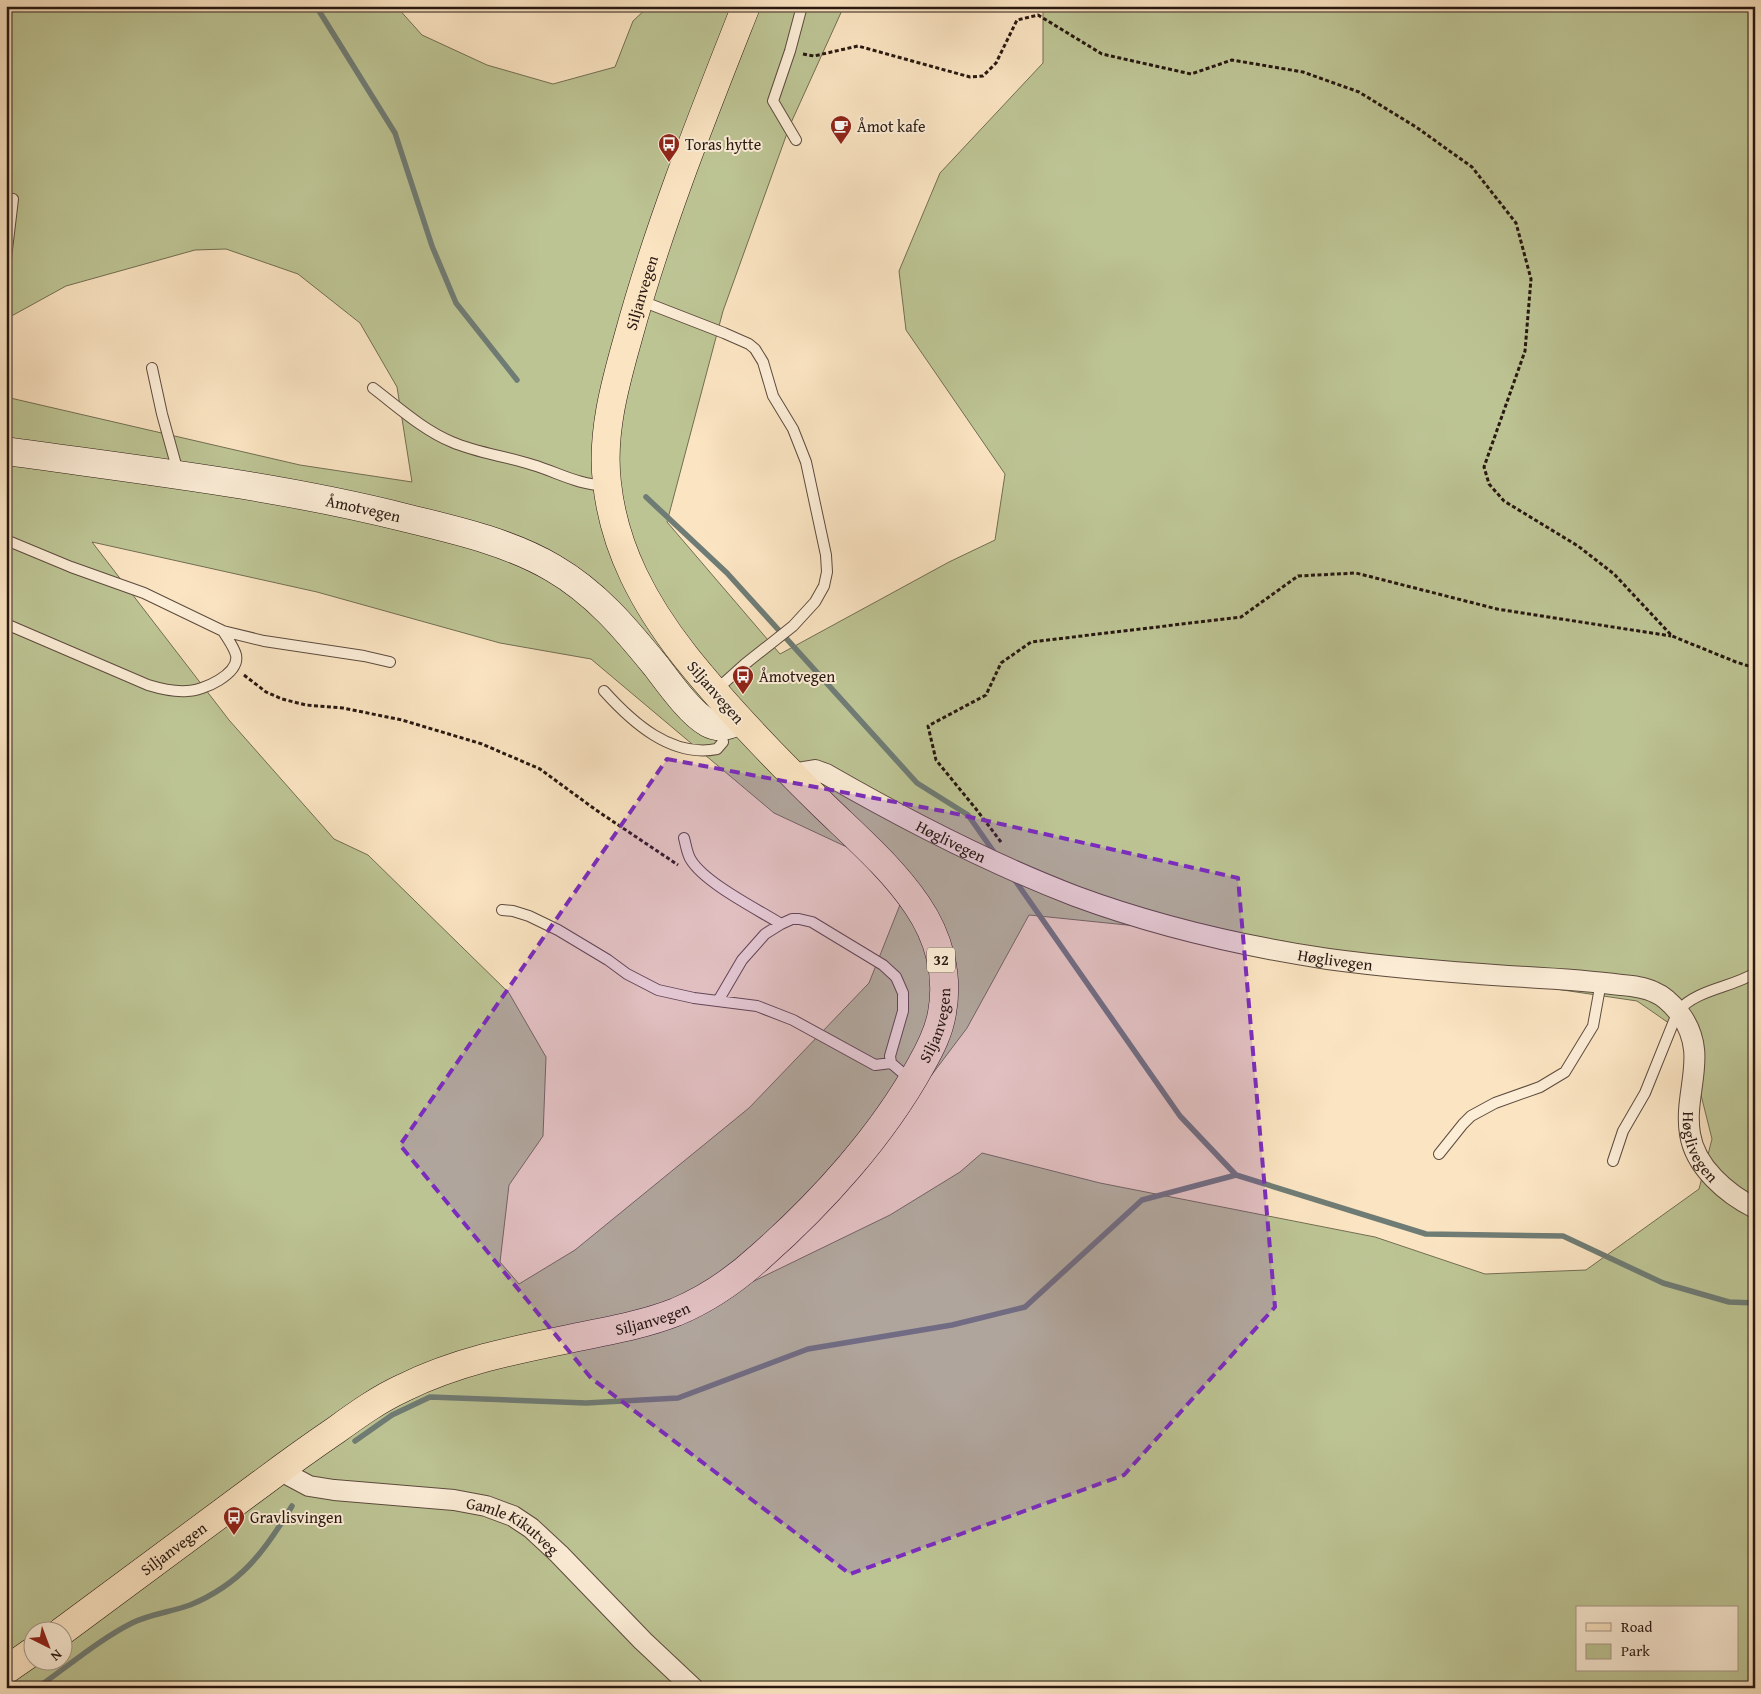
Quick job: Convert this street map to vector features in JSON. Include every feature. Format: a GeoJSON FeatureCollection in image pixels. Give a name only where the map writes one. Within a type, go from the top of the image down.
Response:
{"type":"FeatureCollection","features":[{"type":"Feature","properties":{"kind":"main road","name":"Siljanvegen"},"geometry":{"type":"LineString","coordinates":[[72,1624],[279,1470],[372,1404],[420,1380],[484,1357],[646,1322],[677,1311],[708,1296],[726,1284],[759,1258],[805,1215],[842,1174],[873,1136],[912,1081],[931,1047],[943,1010],[943,970],[934,937],[918,906],[887,868],[792,774],[729,723],[714,692],[668,635],[638,586],[625,560],[617,536],[607,485],[607,438],[610,412],[616,379],[638,300],[687,157],[746,6]]}},
{"type":"Feature","properties":{"kind":"main road","name":"Åmotvegen"},"geometry":{"type":"LineString","coordinates":[[6,451],[316,498],[380,511],[491,541],[553,568],[596,598],[628,632],[676,692],[700,718],[708,723],[729,723]]}},
{"type":"Feature","properties":{"kind":"main road"},"geometry":{"type":"LineString","coordinates":[[6,1670],[22,1659]]}},
{"type":"Feature","properties":{"kind":"street","name":"Høglivegen"},"geometry":{"type":"LineString","coordinates":[[792,774],[815,770],[826,774],[889,810],[960,846],[1074,895],[1178,928],[1255,946],[1328,959],[1506,976],[1601,982],[1652,990],[1666,999],[1678,1011],[1692,1036],[1695,1052],[1688,1120],[1694,1149],[1708,1171],[1720,1184],[1755,1208]]}},
{"type":"Feature","properties":{"kind":"street","name":"Gamle Kikutveg"},"geometry":{"type":"LineString","coordinates":[[279,1470],[309,1486],[334,1490],[454,1500],[486,1506],[513,1516],[531,1528],[559,1554],[643,1641],[693,1688]]}},
{"type":"Feature","properties":{"kind":"lane"},"geometry":{"type":"LineString","coordinates":[[796,140],[773,101],[790,51],[802,6]]}},
{"type":"Feature","properties":{"kind":"lane"},"geometry":{"type":"LineString","coordinates":[[6,258],[13,199]]}},
{"type":"Feature","properties":{"kind":"lane"},"geometry":{"type":"LineString","coordinates":[[638,300],[724,333],[749,344],[755,349],[763,362],[773,396],[793,429],[806,462],[826,555],[827,572],[824,586],[815,602],[793,626],[714,692]]}},
{"type":"Feature","properties":{"kind":"lane"},"geometry":{"type":"LineString","coordinates":[[152,368],[178,476]]}},
{"type":"Feature","properties":{"kind":"lane"},"geometry":{"type":"LineString","coordinates":[[373,388],[425,428],[452,442],[533,465],[578,482],[607,485]]}},
{"type":"Feature","properties":{"kind":"lane"},"geometry":{"type":"LineString","coordinates":[[6,540],[71,567],[144,593],[223,630],[264,641],[364,656],[390,662]]}},
{"type":"Feature","properties":{"kind":"lane"},"geometry":{"type":"LineString","coordinates":[[6,624],[130,678],[165,690],[179,692],[196,690],[219,680],[233,668],[236,661],[236,653],[223,630]]}},
{"type":"Feature","properties":{"kind":"lane"},"geometry":{"type":"LineString","coordinates":[[604,692],[637,724],[663,740],[681,746],[698,750],[717,749],[723,742],[729,723]]}},
{"type":"Feature","properties":{"kind":"lane"},"geometry":{"type":"LineString","coordinates":[[684,838],[689,858],[697,869],[781,924]]}},
{"type":"Feature","properties":{"kind":"lane"},"geometry":{"type":"LineString","coordinates":[[502,910],[529,916],[558,930],[608,960],[626,974],[658,990],[694,998],[742,1003],[776,1012],[875,1065],[891,1063]]}},
{"type":"Feature","properties":{"kind":"lane"},"geometry":{"type":"LineString","coordinates":[[718,1001],[742,960],[765,934],[781,924],[799,919],[812,922],[883,965],[896,978],[902,993],[903,1011],[890,1056],[891,1063],[912,1081]]}},
{"type":"Feature","properties":{"kind":"lane"},"geometry":{"type":"LineString","coordinates":[[1613,1161],[1623,1131],[1645,1093],[1678,1011],[1682,1006],[1701,994],[1732,984],[1755,973]]}},
{"type":"Feature","properties":{"kind":"lane"},"geometry":{"type":"LineString","coordinates":[[1439,1154],[1462,1124],[1472,1116],[1495,1103],[1540,1087],[1565,1072],[1593,1026],[1601,982]]}},
{"type":"Feature","properties":{"kind":"path"},"geometry":{"type":"LineString","coordinates":[[790,51],[814,56],[858,46],[970,77],[983,76],[996,63],[1017,20],[1038,15],[1102,54],[1192,74],[1232,60],[1304,72],[1359,92],[1416,127],[1472,167],[1516,223],[1531,279],[1525,351],[1484,467],[1489,484],[1504,501],[1578,546],[1614,574],[1672,636]]}},
{"type":"Feature","properties":{"kind":"path"},"geometry":{"type":"LineString","coordinates":[[1002,845],[976,809],[936,760],[928,726],[986,695],[1001,663],[1031,642],[1134,628],[1241,617],[1298,576],[1356,573],[1497,609],[1672,636],[1755,668]]}},
{"type":"Feature","properties":{"kind":"path"},"geometry":{"type":"LineString","coordinates":[[233,668],[247,676],[266,692],[282,699],[306,705],[343,708],[402,720],[482,744],[540,770],[677,865],[697,869]]}},
{"type":"Feature","properties":{"kind":"highlighted area"},"geometry":{"type":"Polygon","coordinates":[[[667,759],[948,812],[1238,878],[1275,1307],[1124,1475],[850,1574],[591,1378],[400,1145],[667,759]]]}},
{"type":"Feature","properties":{"kind":"green space"},"geometry":{"type":"Polygon","coordinates":[[[6,6],[396,6],[422,35],[487,65],[553,84],[615,67],[633,21],[649,6],[844,6],[790,125],[723,311],[667,522],[780,654],[949,562],[995,540],[1005,474],[906,330],[899,271],[940,173],[1043,63],[1043,6],[1755,6],[1755,1688],[6,1688],[6,397],[300,465],[412,482],[397,387],[360,323],[298,274],[226,249],[195,250],[66,286],[6,319],[6,6]],[[92,542],[229,720],[334,839],[368,855],[509,993],[546,1057],[543,1136],[509,1185],[500,1262],[519,1284],[575,1250],[749,1108],[869,983],[911,877],[774,813],[591,659],[500,643],[317,592],[92,542]],[[1029,915],[967,1028],[900,1117],[717,1299],[890,1215],[960,1172],[982,1153],[1100,1183],[1375,1237],[1485,1274],[1586,1270],[1699,1189],[1712,1139],[1686,1035],[1637,1001],[1313,953],[1283,941],[1029,915]]]}},
{"type":"Feature","properties":{"kind":"waterway"},"geometry":{"type":"LineString","coordinates":[[316,6],[395,133],[432,246],[456,303],[517,380]]}},
{"type":"Feature","properties":{"kind":"waterway"},"geometry":{"type":"LineString","coordinates":[[646,497],[727,573],[917,783],[968,815],[996,855]]}},
{"type":"Feature","properties":{"kind":"waterway"},"geometry":{"type":"LineString","coordinates":[[355,1441],[392,1415],[430,1397],[586,1403],[678,1398],[808,1349],[952,1325],[1025,1307],[1142,1200],[1236,1175],[1180,1116],[1012,876]]}},
{"type":"Feature","properties":{"kind":"waterway"},"geometry":{"type":"LineString","coordinates":[[1236,1175],[1426,1234],[1563,1236],[1663,1283],[1729,1302],[1755,1303]]}},
{"type":"Feature","properties":{"kind":"waterway"},"geometry":{"type":"LineString","coordinates":[[37,1688],[96,1645],[132,1623],[146,1617],[190,1605],[224,1587],[238,1576],[261,1552],[292,1506]]}},
{"type":"Feature","properties":{"kind":"place","name":"Åmot kafe"},"geometry":{"type":"Point","coordinates":[841,145]}},
{"type":"Feature","properties":{"kind":"place","name":"Toras hytte"},"geometry":{"type":"Point","coordinates":[669,163]}},
{"type":"Feature","properties":{"kind":"place","name":"Åmotvegen"},"geometry":{"type":"Point","coordinates":[743,695]}},
{"type":"Feature","properties":{"kind":"place","name":"Gravlisvingen"},"geometry":{"type":"Point","coordinates":[234,1536]}}]}
